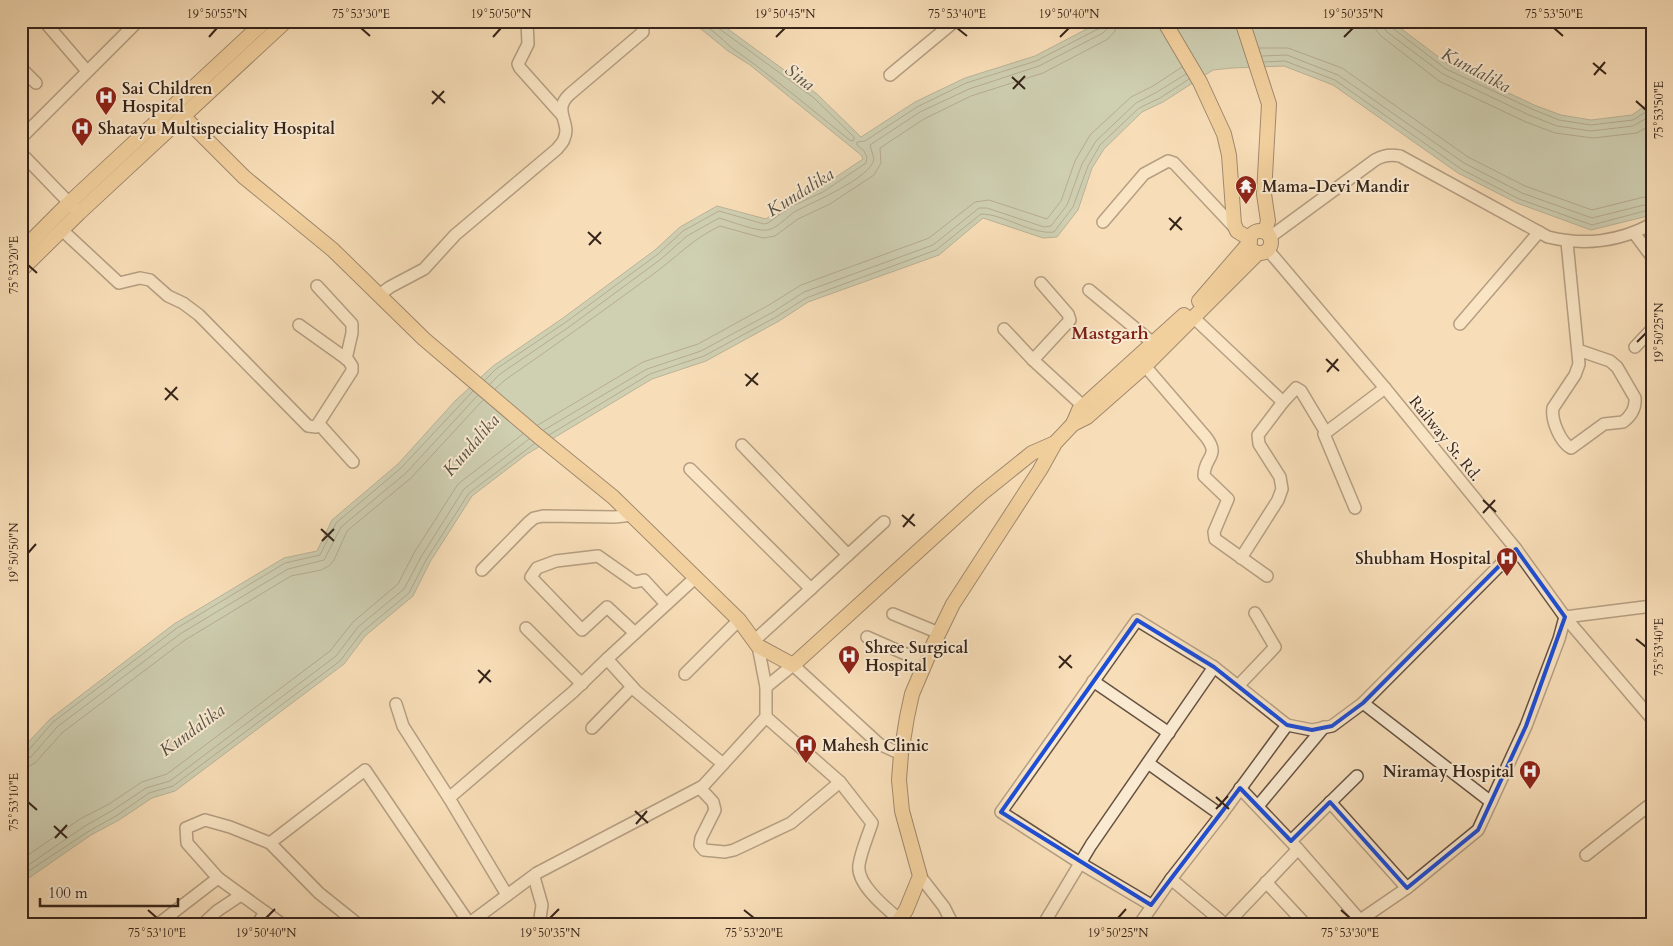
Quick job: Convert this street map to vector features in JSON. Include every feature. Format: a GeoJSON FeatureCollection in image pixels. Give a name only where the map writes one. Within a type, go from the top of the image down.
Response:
{"type":"FeatureCollection","features":[{"type":"Feature","properties":{"kind":"main road"},"geometry":{"type":"LineString","coordinates":[[21,251],[69,203],[265,21]]}},
{"type":"Feature","properties":{"kind":"main road"},"geometry":{"type":"LineString","coordinates":[[21,270],[286,21]]}},
{"type":"Feature","properties":{"kind":"main road"},"geometry":{"type":"LineString","coordinates":[[1164,21],[1200,82],[1224,134],[1254,239]]}},
{"type":"Feature","properties":{"kind":"main road"},"geometry":{"type":"LineString","coordinates":[[898,922],[920,876],[902,811],[899,780],[901,754],[912,694],[952,604],[1040,470],[1055,443],[1073,424],[1086,417],[1145,366],[1194,318],[1268,221],[1264,194],[1269,104],[1242,21]]}},
{"type":"Feature","properties":{"kind":"main road"},"geometry":{"type":"LineString","coordinates":[[184,117],[244,177],[333,250],[424,339],[538,436],[613,496],[739,620],[757,643],[793,665],[981,494],[1032,453],[1055,443]]}},
{"type":"Feature","properties":{"kind":"main road"},"geometry":{"type":"LineString","coordinates":[[1073,424],[1079,410],[1198,302],[1254,239]]}},
{"type":"Feature","properties":{"kind":"street"},"geometry":{"type":"LineString","coordinates":[[44,21],[87,71]]}},
{"type":"Feature","properties":{"kind":"street"},"geometry":{"type":"LineString","coordinates":[[21,138],[138,21]]}},
{"type":"Feature","properties":{"kind":"street"},"geometry":{"type":"LineString","coordinates":[[527,21],[528,44],[518,64],[562,115]]}},
{"type":"Feature","properties":{"kind":"street"},"geometry":{"type":"LineString","coordinates":[[890,76],[955,21]]}},
{"type":"Feature","properties":{"kind":"street"},"geometry":{"type":"LineString","coordinates":[[380,296],[390,287],[424,269],[455,235],[557,149],[566,134],[561,108],[567,96],[643,32],[642,23]]}},
{"type":"Feature","properties":{"kind":"street"},"geometry":{"type":"LineString","coordinates":[[21,68],[36,83]]}},
{"type":"Feature","properties":{"kind":"street"},"geometry":{"type":"LineString","coordinates":[[21,153],[79,214]]}},
{"type":"Feature","properties":{"kind":"street"},"geometry":{"type":"LineString","coordinates":[[1254,239],[1375,160],[1382,156],[1394,154],[1548,237],[1567,242],[1600,242],[1634,233],[1652,224]]}},
{"type":"Feature","properties":{"kind":"street","name":"Railway St. Rd."},"geometry":{"type":"LineString","coordinates":[[1103,222],[1144,174],[1168,160],[1174,163],[1254,239],[1385,388],[1516,549],[1565,617],[1652,719]]}},
{"type":"Feature","properties":{"kind":"street"},"geometry":{"type":"LineString","coordinates":[[62,230],[119,283],[140,278],[150,280],[168,296],[190,308],[308,426],[316,427],[352,371],[352,366],[346,359],[299,325]]}},
{"type":"Feature","properties":{"kind":"street"},"geometry":{"type":"LineString","coordinates":[[1460,324],[1539,232]]}},
{"type":"Feature","properties":{"kind":"street"},"geometry":{"type":"LineString","coordinates":[[1634,233],[1652,257]]}},
{"type":"Feature","properties":{"kind":"street"},"geometry":{"type":"LineString","coordinates":[[1567,242],[1578,350],[1578,370],[1553,408],[1552,419],[1565,444],[1571,448],[1604,424],[1623,422],[1632,413],[1635,403],[1617,366],[1610,361],[1578,350]]}},
{"type":"Feature","properties":{"kind":"street"},"geometry":{"type":"LineString","coordinates":[[1033,360],[1070,320],[1068,314],[1041,283]]}},
{"type":"Feature","properties":{"kind":"street"},"geometry":{"type":"LineString","coordinates":[[317,286],[352,324],[352,333],[346,359]]}},
{"type":"Feature","properties":{"kind":"street"},"geometry":{"type":"LineString","coordinates":[[1089,290],[1152,343]]}},
{"type":"Feature","properties":{"kind":"street"},"geometry":{"type":"LineString","coordinates":[[1194,318],[1283,402]]}},
{"type":"Feature","properties":{"kind":"street"},"geometry":{"type":"LineString","coordinates":[[1004,329],[1033,360],[1083,406]]}},
{"type":"Feature","properties":{"kind":"street"},"geometry":{"type":"LineString","coordinates":[[1635,347],[1652,329]]}},
{"type":"Feature","properties":{"kind":"street"},"geometry":{"type":"LineString","coordinates":[[1145,366],[1206,436],[1213,447],[1205,467],[1204,476],[1228,499],[1214,532],[1218,543],[1267,576]]}},
{"type":"Feature","properties":{"kind":"street"},"geometry":{"type":"LineString","coordinates":[[1241,558],[1281,495],[1282,483],[1280,477],[1258,439],[1258,435],[1293,390],[1298,388],[1325,431],[1324,435],[1355,508]]}},
{"type":"Feature","properties":{"kind":"street"},"geometry":{"type":"LineString","coordinates":[[1325,431],[1385,388]]}},
{"type":"Feature","properties":{"kind":"street"},"geometry":{"type":"LineString","coordinates":[[319,424],[353,462]]}},
{"type":"Feature","properties":{"kind":"street"},"geometry":{"type":"LineString","coordinates":[[742,445],[848,555]]}},
{"type":"Feature","properties":{"kind":"street"},"geometry":{"type":"LineString","coordinates":[[690,470],[811,589]]}},
{"type":"Feature","properties":{"kind":"street"},"geometry":{"type":"LineString","coordinates":[[482,570],[534,518],[543,516],[615,517],[632,515]]}},
{"type":"Feature","properties":{"kind":"street"},"geometry":{"type":"LineString","coordinates":[[270,843],[313,808],[365,770],[468,924],[537,873],[700,788],[766,717],[766,687],[757,643],[811,589],[884,522]]}},
{"type":"Feature","properties":{"kind":"street"},"geometry":{"type":"LineString","coordinates":[[1152,905],[1080,863],[1000,812],[1137,620],[1214,667],[1287,725],[1312,730],[1332,726],[1362,703],[1516,549]]}},
{"type":"Feature","properties":{"kind":"street"},"geometry":{"type":"LineString","coordinates":[[635,633],[607,607],[582,630],[531,577],[537,568],[556,561],[598,556],[636,582],[644,580],[666,604]]}},
{"type":"Feature","properties":{"kind":"street"},"geometry":{"type":"LineString","coordinates":[[449,798],[582,684],[696,577]]}},
{"type":"Feature","properties":{"kind":"street"},"geometry":{"type":"LineString","coordinates":[[1240,788],[1295,845],[1357,922],[1407,888],[1478,830],[1526,726],[1559,639],[1565,617],[1652,606]]}},
{"type":"Feature","properties":{"kind":"street"},"geometry":{"type":"LineString","coordinates":[[1238,686],[1275,647],[1255,613]]}},
{"type":"Feature","properties":{"kind":"street"},"geometry":{"type":"LineString","coordinates":[[893,614],[938,633]]}},
{"type":"Feature","properties":{"kind":"street"},"geometry":{"type":"LineString","coordinates":[[684,674],[739,620]]}},
{"type":"Feature","properties":{"kind":"street"},"geometry":{"type":"LineString","coordinates":[[526,628],[582,684]]}},
{"type":"Feature","properties":{"kind":"street"},"geometry":{"type":"LineString","coordinates":[[867,637],[926,663]]}},
{"type":"Feature","properties":{"kind":"street"},"geometry":{"type":"LineString","coordinates":[[607,659],[632,687],[723,764]]}},
{"type":"Feature","properties":{"kind":"street"},"geometry":{"type":"LineString","coordinates":[[766,687],[793,665],[879,744],[901,754]]}},
{"type":"Feature","properties":{"kind":"street"},"geometry":{"type":"LineString","coordinates":[[1043,925],[1080,863],[1214,667]]}},
{"type":"Feature","properties":{"kind":"street"},"geometry":{"type":"LineString","coordinates":[[1093,681],[1169,732]]}},
{"type":"Feature","properties":{"kind":"street"},"geometry":{"type":"LineString","coordinates":[[592,728],[632,687]]}},
{"type":"Feature","properties":{"kind":"street"},"geometry":{"type":"LineString","coordinates":[[1362,703],[1491,802]]}},
{"type":"Feature","properties":{"kind":"street"},"geometry":{"type":"LineString","coordinates":[[396,704],[403,726],[508,895]]}},
{"type":"Feature","properties":{"kind":"street"},"geometry":{"type":"LineString","coordinates":[[766,717],[840,782],[872,823],[859,866],[861,879],[898,922]]}},
{"type":"Feature","properties":{"kind":"street"},"geometry":{"type":"LineString","coordinates":[[1139,925],[1171,879],[1287,725]]}},
{"type":"Feature","properties":{"kind":"street"},"geometry":{"type":"LineString","coordinates":[[1258,806],[1324,727]]}},
{"type":"Feature","properties":{"kind":"street"},"geometry":{"type":"LineString","coordinates":[[1148,763],[1221,815]]}},
{"type":"Feature","properties":{"kind":"street"},"geometry":{"type":"LineString","coordinates":[[1171,879],[1226,924],[1266,882],[1330,802],[1357,776]]}},
{"type":"Feature","properties":{"kind":"street"},"geometry":{"type":"LineString","coordinates":[[700,788],[712,802],[715,810],[701,838],[700,845],[704,850],[725,852],[734,850],[791,824],[840,782]]}},
{"type":"Feature","properties":{"kind":"street"},"geometry":{"type":"LineString","coordinates":[[1330,802],[1407,888]]}},
{"type":"Feature","properties":{"kind":"street"},"geometry":{"type":"LineString","coordinates":[[1586,855],[1652,803]]}},
{"type":"Feature","properties":{"kind":"street"},"geometry":{"type":"LineString","coordinates":[[283,925],[218,878],[187,843],[186,828],[205,820],[230,827],[270,843],[319,893],[359,925]]}},
{"type":"Feature","properties":{"kind":"street"},"geometry":{"type":"LineString","coordinates":[[920,876],[944,907],[953,925]]}},
{"type":"Feature","properties":{"kind":"street"},"geometry":{"type":"LineString","coordinates":[[534,877],[542,905],[539,925]]}},
{"type":"Feature","properties":{"kind":"street"},"geometry":{"type":"LineString","coordinates":[[157,925],[218,878]]}},
{"type":"Feature","properties":{"kind":"street"},"geometry":{"type":"LineString","coordinates":[[1266,882],[1306,925]]}},
{"type":"Feature","properties":{"kind":"street"},"geometry":{"type":"LineString","coordinates":[[202,925],[217,911],[241,895]]}},
{"type":"Feature","properties":{"kind":"street"},"geometry":{"type":"LineString","coordinates":[[257,925],[265,912]]}},
{"type":"Feature","properties":{"kind":"highlighted area"},"geometry":{"type":"Polygon","coordinates":[[[1516,549],[1565,617],[1526,726],[1478,830],[1407,888],[1330,802],[1291,841],[1240,788],[1151,905],[1001,812],[1137,620],[1214,667],[1287,725],[1312,730],[1332,726],[1363,703],[1516,549]]]}},
{"type":"Feature","properties":{"kind":"water","name":"Kundalika"},"geometry":{"type":"Polygon","coordinates":[[[678,21],[717,21],[817,94],[861,137],[915,102],[965,78],[1035,56],[1102,21],[1391,21],[1448,64],[1534,105],[1561,115],[1591,120],[1632,115],[1652,101],[1652,212],[1648,216],[1591,230],[1517,203],[1458,173],[1333,85],[1284,66],[1213,70],[1163,102],[1142,112],[1104,149],[1092,168],[1078,210],[1057,237],[1043,238],[983,218],[939,255],[808,302],[779,321],[706,361],[652,379],[527,454],[472,496],[430,562],[413,596],[365,636],[344,664],[175,791],[152,798],[119,820],[91,835],[26,880],[21,881],[21,750],[50,719],[174,624],[284,558],[317,551],[332,520],[398,464],[455,401],[493,366],[563,318],[655,250],[680,227],[717,206],[766,219],[788,203],[821,187],[863,159],[861,155],[750,65],[728,51],[701,29],[678,21]]]}},
{"type":"Feature","properties":{"kind":"place","name":"Sai Children Hospital"},"geometry":{"type":"Point","coordinates":[106,116]}},
{"type":"Feature","properties":{"kind":"place","name":"Shatayu Multispeciality Hospital"},"geometry":{"type":"Point","coordinates":[82,147]}},
{"type":"Feature","properties":{"kind":"place","name":"Mama-Devi Mandir"},"geometry":{"type":"Point","coordinates":[1246,205]}},
{"type":"Feature","properties":{"kind":"place","name":"Shubham Hospital"},"geometry":{"type":"Point","coordinates":[1507,577]}},
{"type":"Feature","properties":{"kind":"place","name":"Shree Surgical Hospital"},"geometry":{"type":"Point","coordinates":[849,675]}},
{"type":"Feature","properties":{"kind":"place","name":"Mahesh Clinic"},"geometry":{"type":"Point","coordinates":[806,764]}},
{"type":"Feature","properties":{"kind":"place","name":"Niramay Hospital"},"geometry":{"type":"Point","coordinates":[1530,790]}},
{"type":"Feature","properties":{"kind":"district","name":"Mastgarh"},"geometry":{"type":"Point","coordinates":[1110,333]}},
{"type":"Feature","properties":{"kind":"water label","name":"Sina"},"geometry":{"type":"Point","coordinates":[800,77]}}]}
